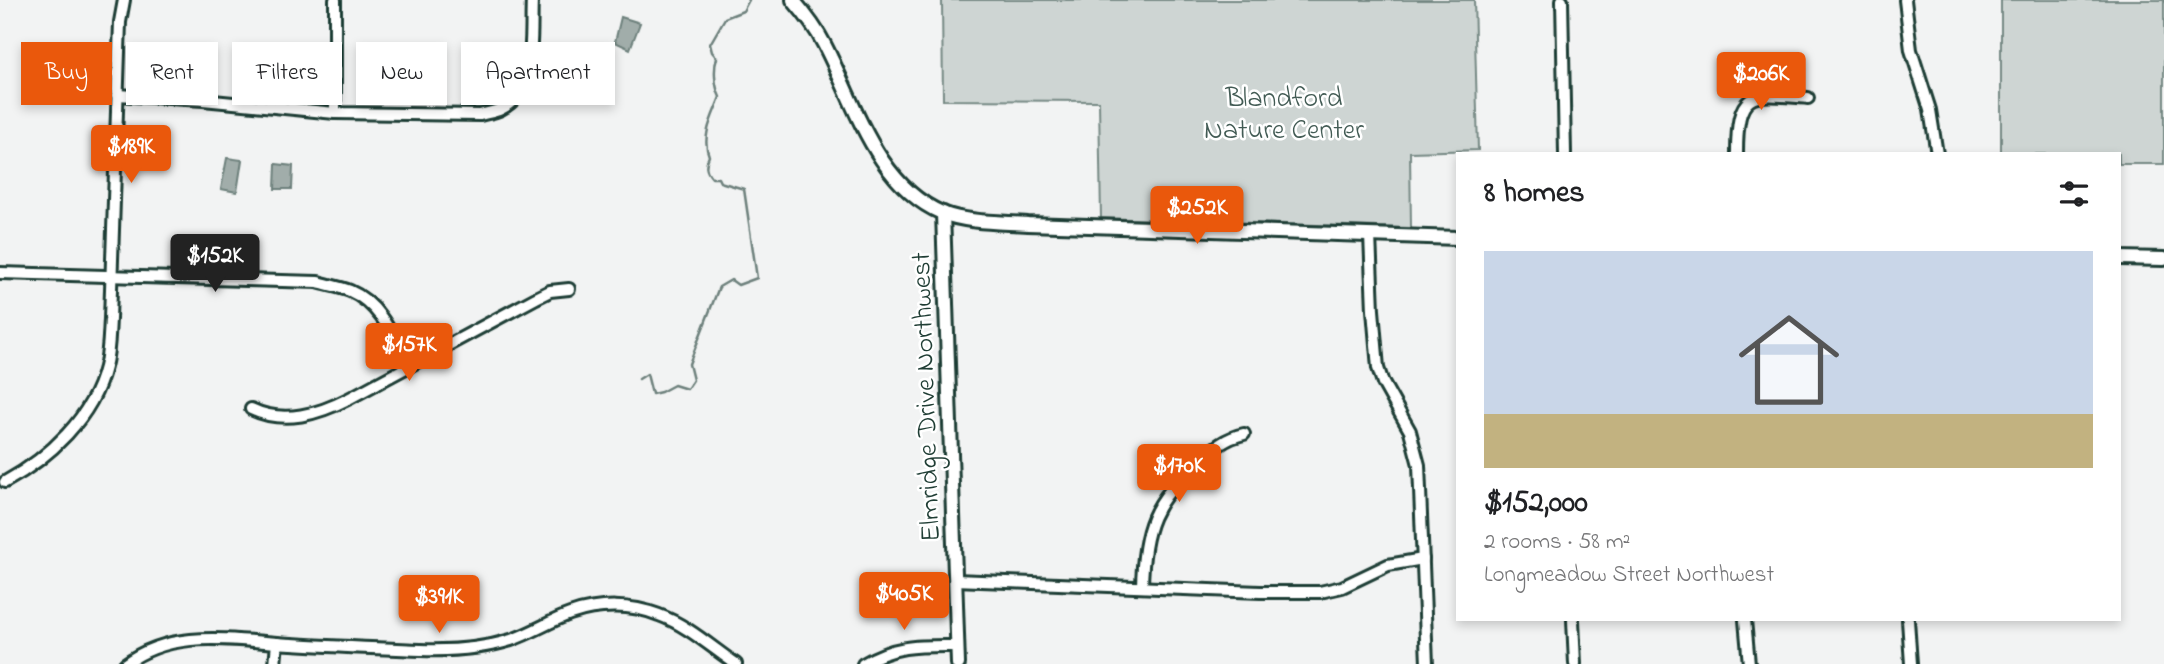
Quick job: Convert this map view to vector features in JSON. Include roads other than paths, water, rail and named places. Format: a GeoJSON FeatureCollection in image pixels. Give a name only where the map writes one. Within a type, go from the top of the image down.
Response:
{"type":"FeatureCollection","features":[{"type":"Feature","properties":{"kind":"street"},"geometry":{"type":"LineString","coordinates":[[5,482],[30,467],[83,416],[98,390],[106,366],[109,346],[120,22],[124,0]]}},
{"type":"Feature","properties":{"kind":"street"},"geometry":{"type":"LineString","coordinates":[[335,0],[335,113]]}},
{"type":"Feature","properties":{"kind":"street"},"geometry":{"type":"LineString","coordinates":[[117,95],[335,113],[480,115],[500,110],[514,101],[524,89],[530,66],[532,0]]}},
{"type":"Feature","properties":{"kind":"street"},"geometry":{"type":"LineString","coordinates":[[793,0],[807,16],[824,44],[878,155],[903,184],[924,202],[943,213],[964,218],[1016,223],[1456,238]]}},
{"type":"Feature","properties":{"kind":"street"},"geometry":{"type":"LineString","coordinates":[[1562,0],[1565,152]]}},
{"type":"Feature","properties":{"kind":"street"},"geometry":{"type":"LineString","coordinates":[[1905,0],[1906,27],[1930,110],[1937,152]]}},
{"type":"Feature","properties":{"kind":"street"},"geometry":{"type":"LineString","coordinates":[[1737,152],[1737,125],[1740,112],[1747,102],[1759,95],[1808,98]]}},
{"type":"Feature","properties":{"kind":"street","name":"Elmridge Drive Northwest"},"geometry":{"type":"LineString","coordinates":[[943,213],[958,664]]}},
{"type":"Feature","properties":{"kind":"street"},"geometry":{"type":"LineString","coordinates":[[1370,235],[1376,356],[1383,383],[1410,431],[1418,457],[1427,664]]}},
{"type":"Feature","properties":{"kind":"street"},"geometry":{"type":"LineString","coordinates":[[2121,258],[2164,259]]}},
{"type":"Feature","properties":{"kind":"street"},"geometry":{"type":"LineString","coordinates":[[0,273],[318,282],[349,290],[363,299],[383,319],[408,366]]}},
{"type":"Feature","properties":{"kind":"street"},"geometry":{"type":"LineString","coordinates":[[251,409],[272,417],[312,414],[340,403],[550,291],[569,289]]}},
{"type":"Feature","properties":{"kind":"street"},"geometry":{"type":"LineString","coordinates":[[1142,587],[1143,553],[1148,530],[1161,501],[1180,477],[1217,446],[1234,436],[1244,434]]}},
{"type":"Feature","properties":{"kind":"street"},"geometry":{"type":"LineString","coordinates":[[955,580],[1320,592],[1342,587],[1388,565],[1423,559]]}},
{"type":"Feature","properties":{"kind":"street"},"geometry":{"type":"LineString","coordinates":[[125,664],[137,655],[156,647],[208,638],[456,650],[511,640],[569,614],[614,606],[660,615],[736,664]]}},
{"type":"Feature","properties":{"kind":"street"},"geometry":{"type":"LineString","coordinates":[[1573,621],[1575,664]]}},
{"type":"Feature","properties":{"kind":"street"},"geometry":{"type":"LineString","coordinates":[[1745,621],[1749,664]]}},
{"type":"Feature","properties":{"kind":"street"},"geometry":{"type":"LineString","coordinates":[[1908,621],[1911,664]]}},
{"type":"Feature","properties":{"kind":"street"},"geometry":{"type":"LineString","coordinates":[[275,664],[277,643]]}},
{"type":"Feature","properties":{"kind":"street"},"geometry":{"type":"LineString","coordinates":[[863,664],[891,650],[904,647],[958,646]]}},
{"type":"Feature","properties":{"kind":"waterway"},"geometry":{"type":"LineString","coordinates":[[639,379],[647,374],[652,394],[674,385],[687,389],[693,380],[689,364],[719,287],[731,280],[738,285],[757,278],[744,189],[712,178],[706,167],[709,156],[707,134],[720,97],[715,78],[717,58],[710,44],[725,18],[743,11],[749,0]]}},
{"type":"Feature","properties":{"kind":"park label","name":"Blandford Nature Center"},"geometry":{"type":"Point","coordinates":[1284,112]}}]}
